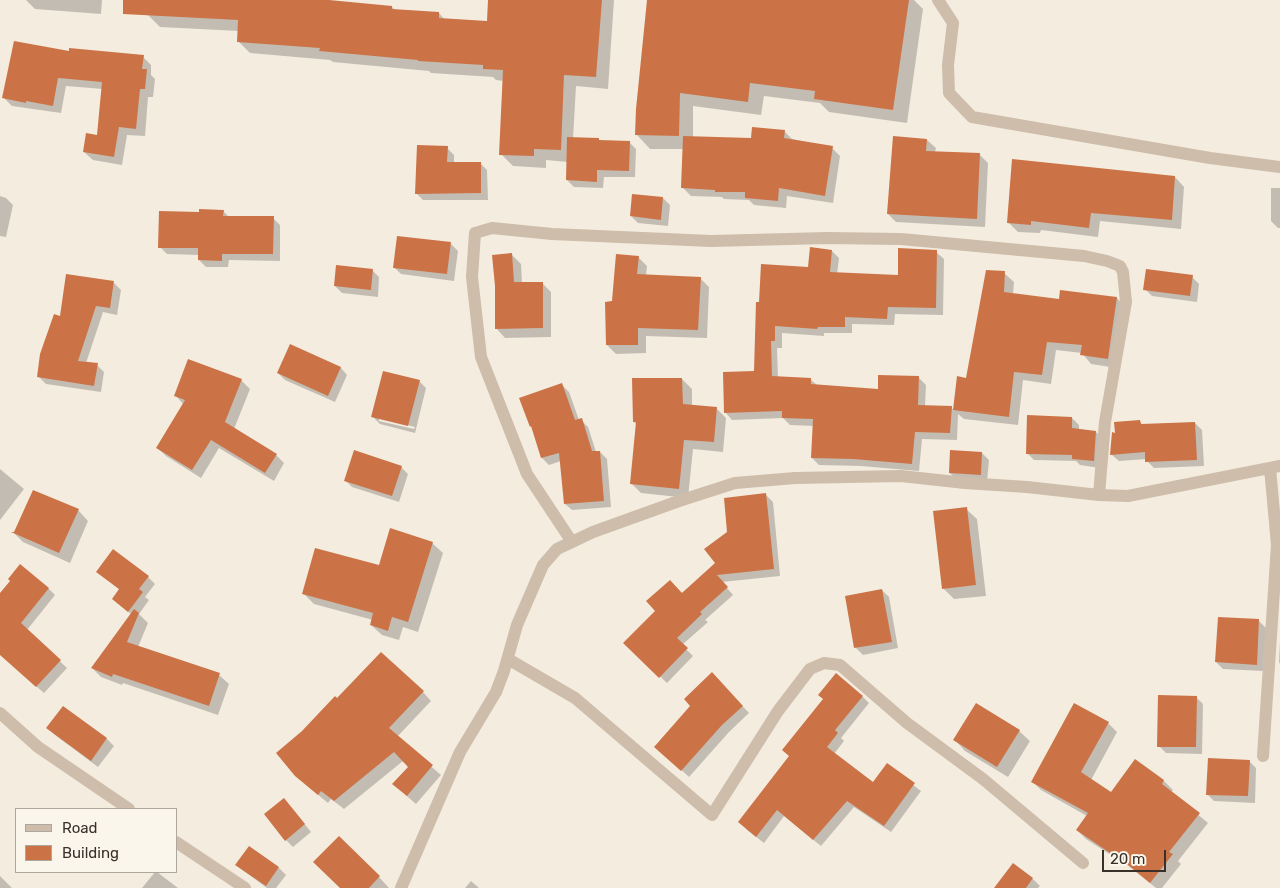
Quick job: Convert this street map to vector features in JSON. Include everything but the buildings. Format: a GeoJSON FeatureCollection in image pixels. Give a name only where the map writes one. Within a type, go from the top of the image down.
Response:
{"type":"FeatureCollection","features":[{"type":"Feature","properties":{"kind":"street"},"geometry":{"type":"LineString","coordinates":[[938,0],[953,23],[948,65],[949,93],[972,117],[1210,158],[1280,167]]}},
{"type":"Feature","properties":{"kind":"street"},"geometry":{"type":"LineString","coordinates":[[572,542],[527,474],[481,357],[472,278],[475,242],[476,233],[492,228],[552,234],[711,241],[827,238],[901,239],[1084,256],[1120,266],[1124,272],[1126,302],[1105,422],[1099,495]]}},
{"type":"Feature","properties":{"kind":"street"},"geometry":{"type":"LineString","coordinates":[[401,888],[460,752],[496,692],[508,659],[517,625],[542,564],[557,549],[593,532],[735,483],[795,478],[901,476],[1099,495],[1128,496],[1275,467],[1277,545],[1263,756]]}},
{"type":"Feature","properties":{"kind":"street"},"geometry":{"type":"LineString","coordinates":[[508,659],[575,698],[712,815],[778,711],[810,669],[824,663],[840,665],[907,723],[983,779],[1083,863]]}},
{"type":"Feature","properties":{"kind":"street"},"geometry":{"type":"LineString","coordinates":[[0,713],[38,747],[127,808]]}},
{"type":"Feature","properties":{"kind":"street"},"geometry":{"type":"LineString","coordinates":[[178,843],[245,888]]}}]}
